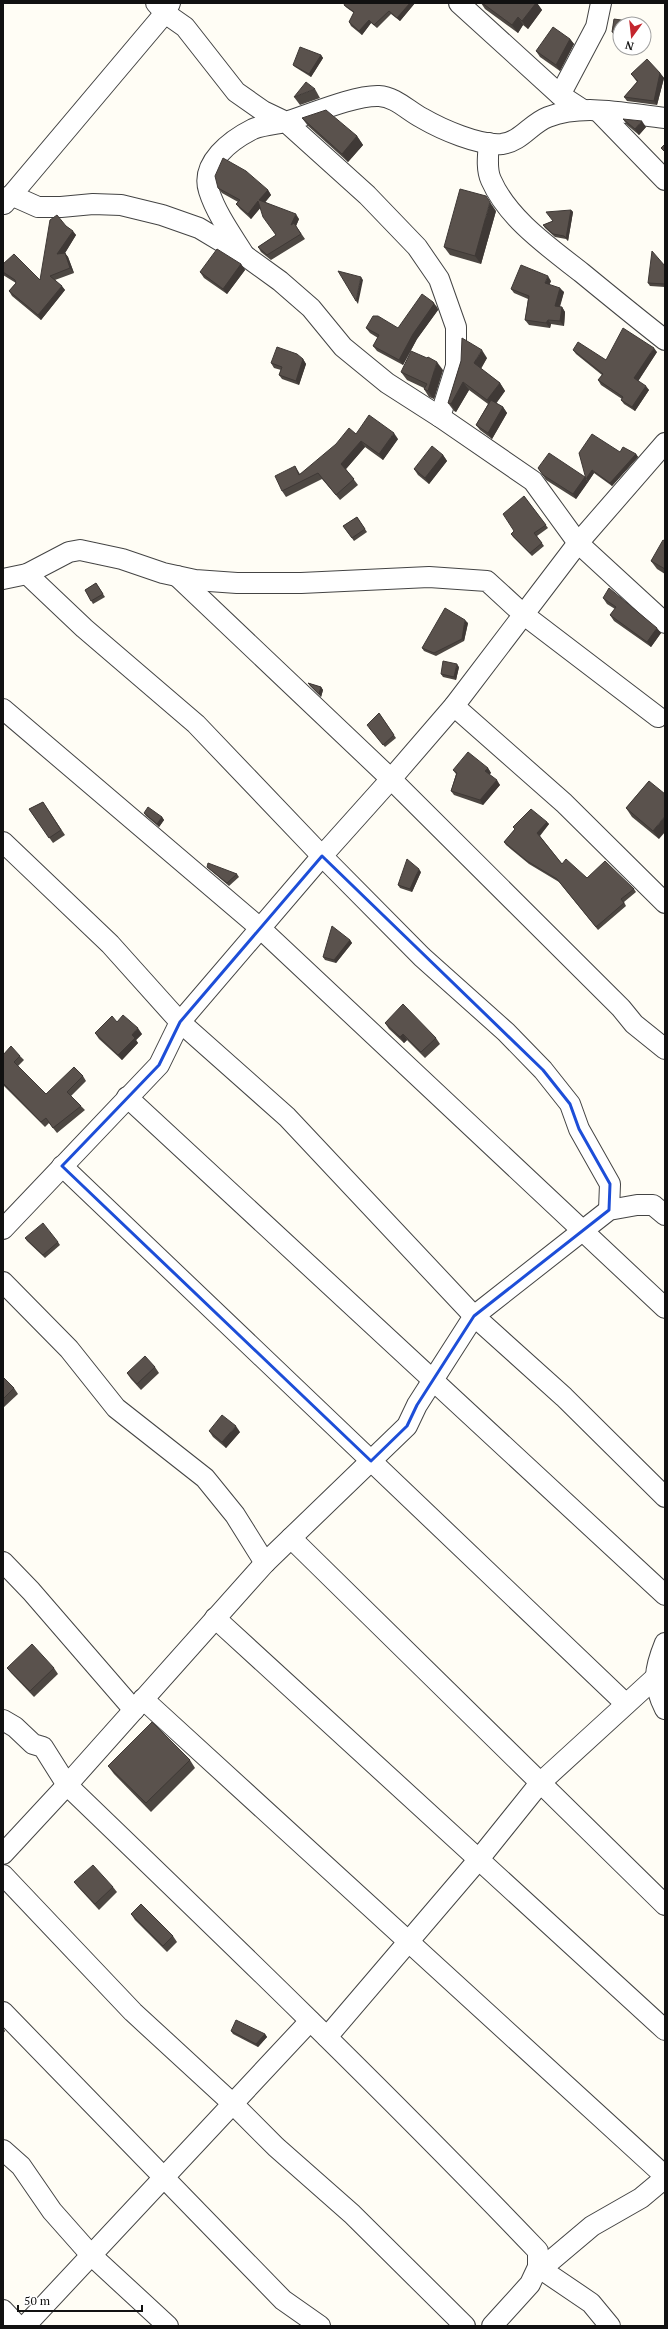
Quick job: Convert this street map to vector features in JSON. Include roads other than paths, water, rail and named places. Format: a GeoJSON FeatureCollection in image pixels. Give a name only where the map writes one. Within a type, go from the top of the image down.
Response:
{"type":"FeatureCollection","features":[{"type":"Feature","properties":{"kind":"street"},"geometry":{"type":"LineString","coordinates":[[459,3],[560,95],[591,111],[665,180]]}},
{"type":"Feature","properties":{"kind":"street"},"geometry":{"type":"LineString","coordinates":[[560,95],[596,27],[601,3]]}},
{"type":"Feature","properties":{"kind":"street"},"geometry":{"type":"LineString","coordinates":[[440,417],[456,366],[456,328],[440,279],[417,247],[367,195],[286,122],[263,110],[236,92],[184,27],[164,6],[7,200],[38,206],[61,207],[93,204],[121,206],[162,215],[199,228],[244,255],[280,282],[310,308],[343,347],[387,384],[440,417],[533,482],[578,543],[665,623]]}},
{"type":"Feature","properties":{"kind":"street"},"geometry":{"type":"LineString","coordinates":[[244,255],[215,206],[208,190],[208,172],[220,151],[254,128],[286,122],[336,105],[379,96],[393,99],[422,118],[465,137],[489,143],[502,144],[519,139],[536,124],[548,117],[591,111],[665,118]]}},
{"type":"Feature","properties":{"kind":"street"},"geometry":{"type":"LineString","coordinates":[[489,143],[487,158],[490,179],[503,200],[522,222],[542,241],[665,340]]}},
{"type":"Feature","properties":{"kind":"street"},"geometry":{"type":"LineString","coordinates":[[3,1229],[159,1065],[180,1022],[322,856],[454,706],[578,543],[658,464],[665,443]]}},
{"type":"Feature","properties":{"kind":"street"},"geometry":{"type":"LineString","coordinates":[[3,579],[27,574],[69,552],[80,550],[122,559],[177,576],[237,584],[301,583],[429,577],[487,581],[523,614],[658,717]]}},
{"type":"Feature","properties":{"kind":"street"},"geometry":{"type":"LineString","coordinates":[[3,1854],[139,1705],[264,1563],[407,1426],[417,1405],[474,1316],[582,1231],[610,1200],[610,1184],[579,1129],[570,1104],[543,1070],[506,1032],[422,957],[322,856],[196,724],[84,628],[27,574]]}},
{"type":"Feature","properties":{"kind":"street"},"geometry":{"type":"LineString","coordinates":[[177,576],[391,779],[621,1008],[634,1024],[665,1049]]}},
{"type":"Feature","properties":{"kind":"street"},"geometry":{"type":"LineString","coordinates":[[454,706],[564,803],[665,903]]}},
{"type":"Feature","properties":{"kind":"street"},"geometry":{"type":"LineString","coordinates":[[3,709],[260,928],[665,1308]]}},
{"type":"Feature","properties":{"kind":"street"},"geometry":{"type":"LineString","coordinates":[[3,842],[110,944],[180,1022],[287,1117],[474,1316],[564,1397],[665,1497]]}},
{"type":"Feature","properties":{"kind":"street"},"geometry":{"type":"LineString","coordinates":[[127,1098],[665,1596]]}},
{"type":"Feature","properties":{"kind":"street"},"geometry":{"type":"LineString","coordinates":[[62,1166],[626,1704]]}},
{"type":"Feature","properties":{"kind":"street"},"geometry":{"type":"LineString","coordinates":[[610,1200],[665,1198]]}},
{"type":"Feature","properties":{"kind":"street"},"geometry":{"type":"LineString","coordinates":[[610,1200],[636,1205],[654,1205],[665,1215]]}},
{"type":"Feature","properties":{"kind":"street"},"geometry":{"type":"LineString","coordinates":[[3,1282],[69,1349],[116,1408],[205,1478],[235,1515],[264,1563]]}},
{"type":"Feature","properties":{"kind":"street"},"geometry":{"type":"LineString","coordinates":[[291,1538],[665,1905]]}},
{"type":"Feature","properties":{"kind":"street"},"geometry":{"type":"LineString","coordinates":[[3,1562],[139,1705],[408,1942],[665,2177],[641,2198],[592,2226],[540,2268],[530,2284],[492,2326]]}},
{"type":"Feature","properties":{"kind":"street"},"geometry":{"type":"LineString","coordinates":[[215,1618],[665,2030]]}},
{"type":"Feature","properties":{"kind":"street"},"geometry":{"type":"LineString","coordinates":[[665,1643],[656,1663],[656,1691],[665,1709]]}},
{"type":"Feature","properties":{"kind":"street"},"geometry":{"type":"LineString","coordinates":[[327,2037],[479,1859],[540,1783],[656,1677]]}},
{"type":"Feature","properties":{"kind":"street"},"geometry":{"type":"LineString","coordinates":[[3,1720],[15,1727],[33,1744],[43,1747],[67,1785],[327,2037],[451,2160],[538,2251],[540,2268],[591,2303],[610,2326]]}},
{"type":"Feature","properties":{"kind":"street"},"geometry":{"type":"LineString","coordinates":[[3,1876],[133,2012],[233,2104],[276,2147],[352,2214],[465,2326]]}},
{"type":"Feature","properties":{"kind":"street"},"geometry":{"type":"LineString","coordinates":[[3,2012],[283,2300],[320,2326]]}},
{"type":"Feature","properties":{"kind":"street"},"geometry":{"type":"LineString","coordinates":[[25,2326],[310,2021]]}},
{"type":"Feature","properties":{"kind":"street"},"geometry":{"type":"LineString","coordinates":[[3,2150],[21,2166],[52,2211],[91,2255],[168,2326]]}},
{"type":"Feature","properties":{"kind":"street"},"geometry":{"type":"LineString","coordinates":[[3,2310],[18,2326]]}}]}
